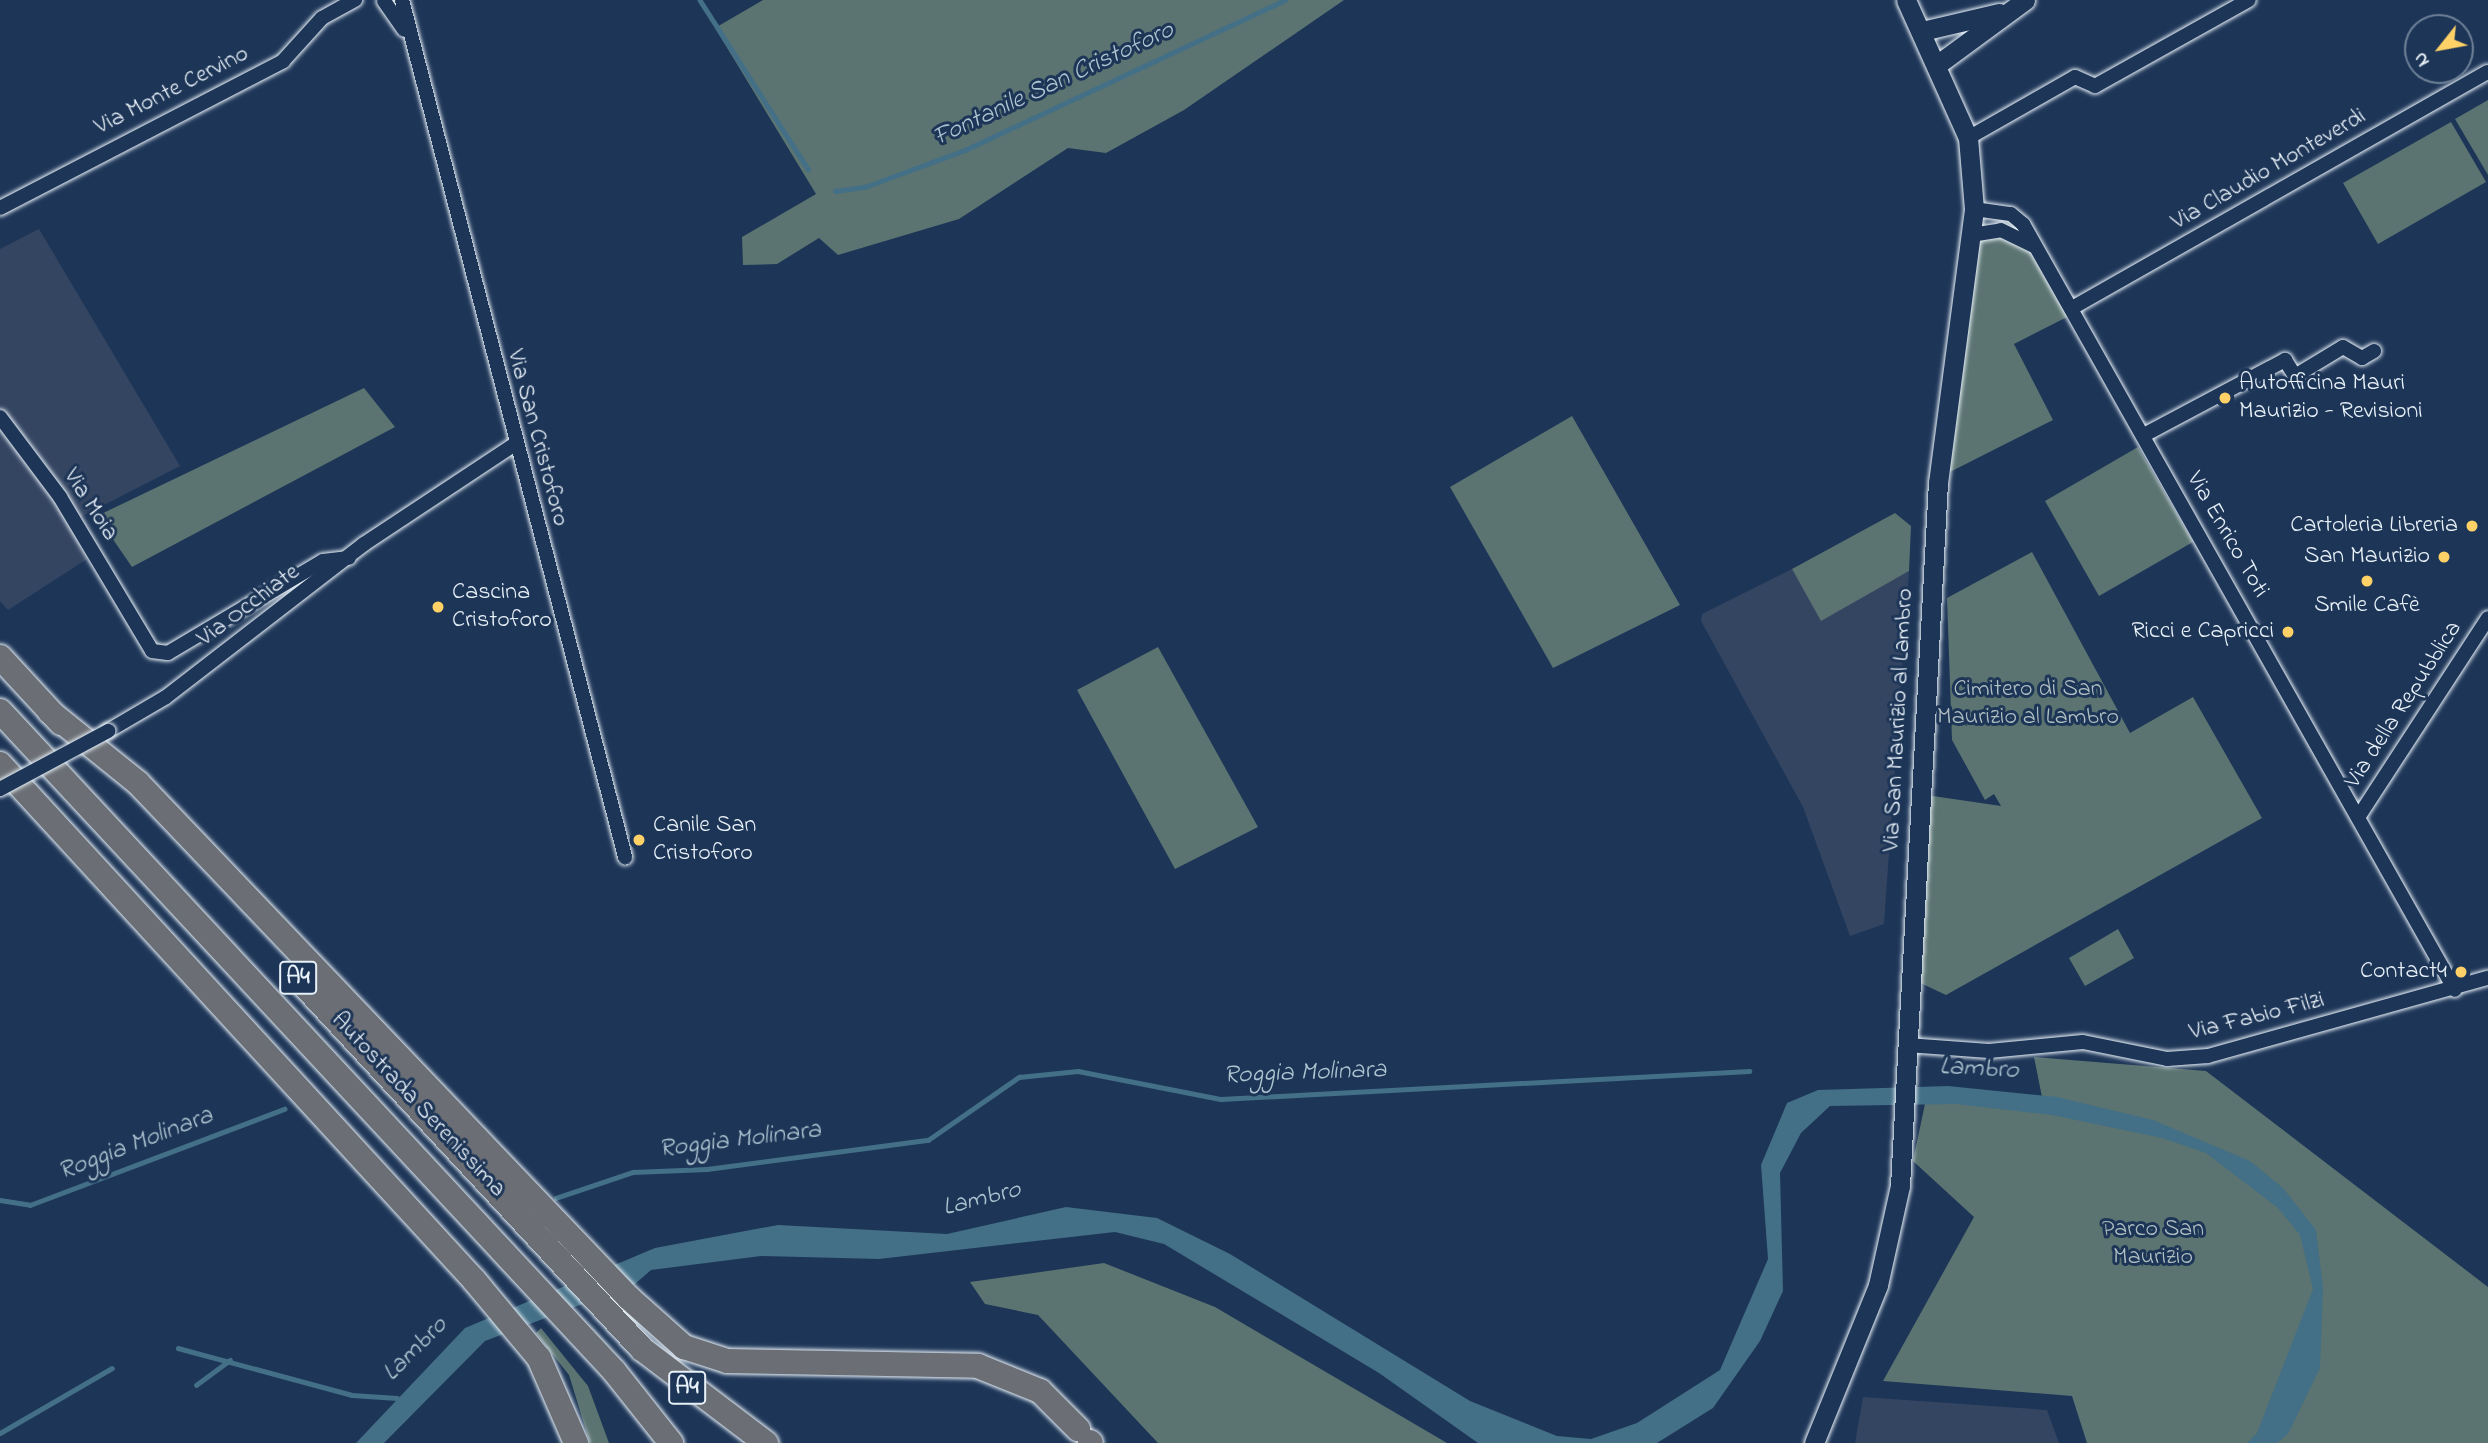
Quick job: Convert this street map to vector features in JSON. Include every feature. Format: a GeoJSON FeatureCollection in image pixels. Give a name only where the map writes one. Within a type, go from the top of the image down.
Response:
{"type":"FeatureCollection","features":[{"type":"Feature","properties":{"kind":"highway","name":"Autostrada Serenissima"},"geometry":{"type":"LineString","coordinates":[[0,657],[558,1237],[642,1349],[766,1443]]}},
{"type":"Feature","properties":{"kind":"highway","name":"Autostrada Serenissima"},"geometry":{"type":"LineString","coordinates":[[0,711],[614,1371],[671,1443]]}},
{"type":"Feature","properties":{"kind":"highway"},"geometry":{"type":"LineString","coordinates":[[0,764],[474,1280],[539,1358],[560,1393],[576,1443]]}},
{"type":"Feature","properties":{"kind":"highway"},"geometry":{"type":"LineString","coordinates":[[558,1237],[661,1329],[705,1356],[777,1362],[903,1362],[1001,1371],[1040,1391],[1086,1438]]}},
{"type":"Feature","properties":{"kind":"main road","name":"Via San Maurizio al Lambro"},"geometry":{"type":"LineString","coordinates":[[1814,1443],[1887,1257],[1904,1118],[1938,483],[1974,209],[1968,138],[1938,64],[1906,0]]}},
{"type":"Feature","properties":{"kind":"main road"},"geometry":{"type":"LineString","coordinates":[[1922,31],[2018,5]]}},
{"type":"Feature","properties":{"kind":"main road"},"geometry":{"type":"LineString","coordinates":[[1938,64],[2018,5]]}},
{"type":"Feature","properties":{"kind":"street","name":"Via Monte Cervino"},"geometry":{"type":"LineString","coordinates":[[0,208],[283,61],[322,18],[354,0],[364,0]]}},
{"type":"Feature","properties":{"kind":"street"},"geometry":{"type":"LineString","coordinates":[[384,0],[394,0]]}},
{"type":"Feature","properties":{"kind":"street","name":"Via San Cristoforo"},"geometry":{"type":"LineString","coordinates":[[384,0],[405,31]]}},
{"type":"Feature","properties":{"kind":"street","name":"Via San Cristoforo"},"geometry":{"type":"LineString","coordinates":[[402,0],[405,31],[625,857]]}},
{"type":"Feature","properties":{"kind":"street"},"geometry":{"type":"LineString","coordinates":[[1968,138],[2075,77],[2095,86],[2249,0]]}},
{"type":"Feature","properties":{"kind":"street","name":"Via Claudio Monteverdi"},"geometry":{"type":"LineString","coordinates":[[2072,308],[2488,72]]}},
{"type":"Feature","properties":{"kind":"street","name":"Via Enrico Toti"},"geometry":{"type":"LineString","coordinates":[[1974,209],[2011,214],[2039,250],[2455,990]]}},
{"type":"Feature","properties":{"kind":"street"},"geometry":{"type":"LineString","coordinates":[[1970,235],[2001,230],[2039,250]]}},
{"type":"Feature","properties":{"kind":"street"},"geometry":{"type":"LineString","coordinates":[[2144,435],[2285,360],[2295,376],[2343,347],[2362,358],[2374,351]]}},
{"type":"Feature","properties":{"kind":"street","name":"Via Moia"},"geometry":{"type":"LineString","coordinates":[[0,417],[60,497],[152,651],[168,653],[323,561],[349,558]]}},
{"type":"Feature","properties":{"kind":"street","name":"Via Occhiate"},"geometry":{"type":"LineString","coordinates":[[0,789],[166,697],[349,558],[515,444]]}},
{"type":"Feature","properties":{"kind":"street","name":"Via della Repubblica"},"geometry":{"type":"LineString","coordinates":[[2359,816],[2488,618]]}},
{"type":"Feature","properties":{"kind":"street","name":"Via Fabio Filzi"},"geometry":{"type":"LineString","coordinates":[[1907,1045],[1989,1051],[2083,1042],[2167,1059],[2208,1056],[2455,990],[2488,978]]}},
{"type":"Feature","properties":{"kind":"shaded area"},"geometry":{"type":"Polygon","coordinates":[[[39,229],[180,466],[69,523],[87,559],[8,610],[0,601],[0,249],[39,229]]]}},
{"type":"Feature","properties":{"kind":"shaded area"},"geometry":{"type":"Polygon","coordinates":[[[1792,569],[1821,620],[1909,571],[1884,924],[1850,936],[1803,807],[1701,621],[1702,614],[1792,569]]]}},
{"type":"Feature","properties":{"kind":"shaded area"},"geometry":{"type":"Polygon","coordinates":[[[1948,1086],[2057,1097],[2153,1120],[2250,1161],[2283,1188],[2316,1230],[2323,1287],[2320,1368],[2288,1434],[2277,1443],[2247,1443],[2257,1433],[2313,1289],[2300,1235],[2278,1208],[2206,1153],[2162,1138],[2052,1115],[1956,1104],[1830,1106],[1801,1133],[1780,1173],[1783,1291],[1760,1341],[1713,1408],[1657,1443],[1478,1443],[1379,1373],[1164,1244],[1115,1232],[879,1259],[761,1256],[651,1270],[635,1284],[485,1341],[384,1443],[356,1443],[465,1328],[655,1248],[778,1225],[947,1234],[1066,1207],[1157,1218],[1230,1254],[1470,1401],[1557,1436],[1591,1439],[1637,1423],[1720,1370],[1768,1259],[1761,1165],[1787,1103],[1818,1090],[1948,1086]]]}},
{"type":"Feature","properties":{"kind":"shaded area"},"geometry":{"type":"Polygon","coordinates":[[[1863,1397],[2047,1410],[2059,1443],[1855,1443],[1863,1397]]]}},
{"type":"Feature","properties":{"kind":"green space"},"geometry":{"type":"Polygon","coordinates":[[[763,0],[1344,0],[1184,110],[1106,153],[1068,148],[959,219],[838,255],[819,238],[777,264],[743,265],[742,237],[816,194],[715,28],[763,0]]]}},
{"type":"Feature","properties":{"kind":"green space"},"geometry":{"type":"Polygon","coordinates":[[[2488,100],[2488,175],[2455,119],[2488,100]]]}},
{"type":"Feature","properties":{"kind":"green space"},"geometry":{"type":"Polygon","coordinates":[[[2451,122],[2486,182],[2378,244],[2343,183],[2451,122]]]}},
{"type":"Feature","properties":{"kind":"green space"},"geometry":{"type":"Polygon","coordinates":[[[1999,233],[2027,245],[2069,316],[2014,344],[2053,420],[1942,476],[1973,244],[1999,233]]]}},
{"type":"Feature","properties":{"kind":"green space"},"geometry":{"type":"Polygon","coordinates":[[[364,388],[395,427],[132,567],[97,516],[364,388]]]}},
{"type":"Feature","properties":{"kind":"green space"},"geometry":{"type":"Polygon","coordinates":[[[1572,416],[1680,605],[1553,668],[1450,487],[1572,416]]]}},
{"type":"Feature","properties":{"kind":"green space"},"geometry":{"type":"Polygon","coordinates":[[[2138,447],[2193,542],[2099,596],[2045,501],[2138,447]]]}},
{"type":"Feature","properties":{"kind":"green space"},"geometry":{"type":"Polygon","coordinates":[[[1895,513],[1911,526],[1909,571],[1821,621],[1792,569],[1895,513]]]}},
{"type":"Feature","properties":{"kind":"green space","name":"Cimitero di San Maurizio al Lambro"},"geometry":{"type":"Polygon","coordinates":[[[2032,552],[2130,733],[2193,697],[2262,818],[1946,995],[1912,979],[1926,795],[2001,806],[1994,794],[1985,800],[1952,740],[1947,598],[2032,552]]]}},
{"type":"Feature","properties":{"kind":"green space"},"geometry":{"type":"Polygon","coordinates":[[[1158,647],[1258,827],[1175,869],[1077,690],[1158,647]]]}},
{"type":"Feature","properties":{"kind":"green space"},"geometry":{"type":"Polygon","coordinates":[[[2118,929],[2134,958],[2085,986],[2069,958],[2118,929]]]}},
{"type":"Feature","properties":{"kind":"green space","name":"Parco San Maurizio"},"geometry":{"type":"Polygon","coordinates":[[[2034,1057],[2206,1071],[2488,1287],[2488,1443],[2087,1443],[2072,1396],[1883,1381],[1974,1217],[1913,1161],[1927,1094],[2043,1102],[2034,1057]]]}},
{"type":"Feature","properties":{"kind":"green space"},"geometry":{"type":"Polygon","coordinates":[[[1104,1263],[1215,1307],[1447,1443],[1158,1443],[1038,1315],[985,1304],[970,1282],[1104,1263]]]}},
{"type":"Feature","properties":{"kind":"green space"},"geometry":{"type":"Polygon","coordinates":[[[541,1328],[588,1386],[609,1443],[590,1443],[569,1375],[536,1333],[541,1328]]]}},
{"type":"Feature","properties":{"kind":"waterway","name":"Fontanile San Cristoforo"},"geometry":{"type":"LineString","coordinates":[[700,0],[808,169]]}},
{"type":"Feature","properties":{"kind":"waterway","name":"Fontanile San Cristoforo"},"geometry":{"type":"LineString","coordinates":[[835,191],[865,187],[965,150],[1285,0]]}},
{"type":"Feature","properties":{"kind":"waterway","name":"Roggia Molinara"},"geometry":{"type":"LineString","coordinates":[[556,1198],[633,1172],[707,1169],[928,1140],[1019,1077],[1078,1071],[1221,1099],[1749,1071]]}},
{"type":"Feature","properties":{"kind":"waterway","name":"Roggia Molinara"},"geometry":{"type":"LineString","coordinates":[[0,1200],[30,1205],[284,1109]]}},
{"type":"Feature","properties":{"kind":"waterway","name":"Lambro"},"geometry":{"type":"LineString","coordinates":[[178,1348],[352,1395],[397,1398]]}},
{"type":"Feature","properties":{"kind":"waterway"},"geometry":{"type":"LineString","coordinates":[[196,1385],[230,1360]]}},
{"type":"Feature","properties":{"kind":"waterway"},"geometry":{"type":"LineString","coordinates":[[0,1433],[112,1368]]}},
{"type":"Feature","properties":{"kind":"place","name":"Autofficina Mauri Maurizio - Revisioni"},"geometry":{"type":"Point","coordinates":[2225,398]}},
{"type":"Feature","properties":{"kind":"place","name":"Cartoleria Libreria"},"geometry":{"type":"Point","coordinates":[2472,526]}},
{"type":"Feature","properties":{"kind":"place","name":"San Maurizio"},"geometry":{"type":"Point","coordinates":[2444,557]}},
{"type":"Feature","properties":{"kind":"place","name":"Smile Cafè"},"geometry":{"type":"Point","coordinates":[2367,581]}},
{"type":"Feature","properties":{"kind":"place","name":"Cascina Cristoforo"},"geometry":{"type":"Point","coordinates":[438,607]}},
{"type":"Feature","properties":{"kind":"place","name":"Ricci e Capricci"},"geometry":{"type":"Point","coordinates":[2288,632]}},
{"type":"Feature","properties":{"kind":"place","name":"Canile San Cristoforo"},"geometry":{"type":"Point","coordinates":[639,840]}},
{"type":"Feature","properties":{"kind":"place","name":"Contact4"},"geometry":{"type":"Point","coordinates":[2461,972]}}]}
